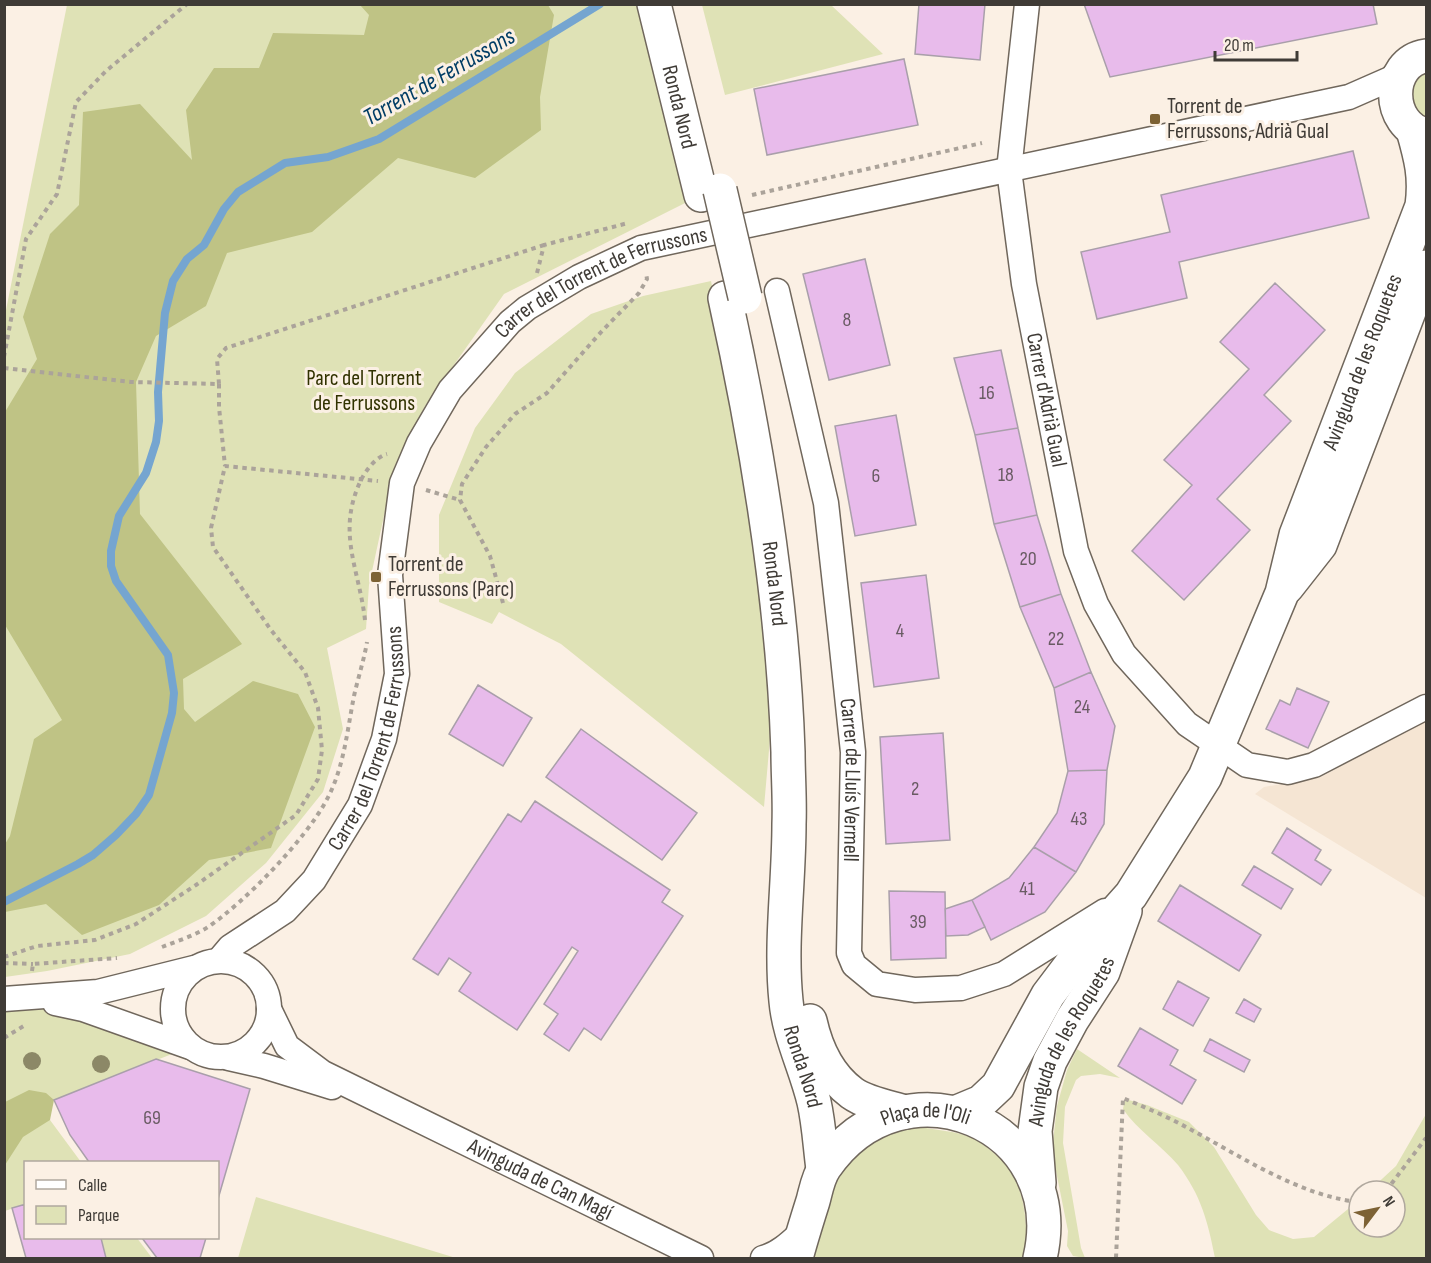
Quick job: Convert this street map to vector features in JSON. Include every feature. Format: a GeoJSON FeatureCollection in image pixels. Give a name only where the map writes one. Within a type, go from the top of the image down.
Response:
{"type":"FeatureCollection","features":[{"type":"Feature","properties":{"kind":"main road","name":"Ronda Nord"},"geometry":{"type":"LineString","coordinates":[[661,5],[722,194],[753,437],[769,537],[781,652],[788,749],[789,825],[784,944],[786,1003],[793,1036],[814,1103],[823,1169]]}},
{"type":"Feature","properties":{"kind":"main road","name":"Avinguda de les Roquetes"},"geometry":{"type":"LineString","coordinates":[[957,1112],[981,1102],[998,1086],[1048,995],[1082,950],[1131,895],[1205,777],[1282,593],[1296,535],[1422,206],[1425,184],[1420,133],[1403,120],[1395,101],[1397,81],[1420,58]]}},
{"type":"Feature","properties":{"kind":"main road","name":"Avinguda de les Roquetes"},"geometry":{"type":"LineString","coordinates":[[1282,593],[1320,545],[1426,267]]}},
{"type":"Feature","properties":{"kind":"main road","name":"Ronda Nord"},"geometry":{"type":"LineString","coordinates":[[735,298],[782,489],[800,628],[810,777],[811,838],[804,973],[807,1008],[813,1037],[825,1063],[853,1094],[905,1112]]}},
{"type":"Feature","properties":{"kind":"main road","name":"Avinguda de les Roquetes"},"geometry":{"type":"LineString","coordinates":[[1039,1194],[1035,1131],[1041,1087],[1050,1061],[1072,1020],[1103,972],[1131,895]]}},
{"type":"Feature","properties":{"kind":"main road","name":"Plaça de l'Oli"},"geometry":{"type":"LineString","coordinates":[[800,1244],[823,1169],[846,1141],[884,1118],[905,1112],[919,1110],[957,1112],[984,1124],[1012,1145],[1027,1165],[1039,1194],[1043,1229],[1040,1258]]}},
{"type":"Feature","properties":{"kind":"street","name":"Carrer d'Adrià Gual"},"geometry":{"type":"LineString","coordinates":[[1027,4],[1010,170],[1024,284],[1076,551],[1096,604],[1124,654],[1187,724],[1247,765],[1288,772],[1314,765],[1426,707]]}},
{"type":"Feature","properties":{"kind":"street","name":"Carrer del Torrent de Ferrussons"},"geometry":{"type":"LineString","coordinates":[[219,960],[230,946],[285,911],[314,880],[360,805],[384,739],[397,674],[390,575],[402,483],[418,443],[450,390],[510,322],[527,308],[579,277],[641,248],[1348,97],[1390,79],[1420,58]]}},
{"type":"Feature","properties":{"kind":"street","name":"Carrer de Lluís Vermell"},"geometry":{"type":"LineString","coordinates":[[777,291],[826,503],[853,752],[849,953],[854,965],[877,984],[915,990],[962,988],[1004,974],[1131,895]]}},
{"type":"Feature","properties":{"kind":"street"},"geometry":{"type":"LineString","coordinates":[[4,999],[98,992],[219,960],[237,963],[249,969],[264,986],[268,1009],[266,1029],[261,1038],[245,1052],[229,1058],[205,1055],[190,1047],[83,1009],[30,998]]}},
{"type":"Feature","properties":{"kind":"street"},"geometry":{"type":"LineString","coordinates":[[190,1047],[180,1035],[172,1008],[176,991],[194,968]]}},
{"type":"Feature","properties":{"kind":"street","name":"Avinguda de Can Magí"},"geometry":{"type":"LineString","coordinates":[[268,1009],[287,1046],[323,1073],[701,1258]]}},
{"type":"Feature","properties":{"kind":"street","name":"Avinguda de Can Magí"},"geometry":{"type":"LineString","coordinates":[[229,1058],[264,1066],[380,1101]]}},
{"type":"Feature","properties":{"kind":"street"},"geometry":{"type":"LineString","coordinates":[[763,1258],[769,1257],[791,1242],[800,1244]]}},
{"type":"Feature","properties":{"kind":"path"},"geometry":{"type":"LineString","coordinates":[[4,357],[26,239],[57,194],[76,102],[106,71],[187,4]]}},
{"type":"Feature","properties":{"kind":"path"},"geometry":{"type":"LineString","coordinates":[[722,194],[982,143]]}},
{"type":"Feature","properties":{"kind":"path"},"geometry":{"type":"LineString","coordinates":[[4,957],[38,946],[95,940],[136,924],[296,815],[318,779],[322,750],[318,708],[305,672],[271,630],[213,548],[211,528],[225,465],[217,359],[226,348],[544,244]]}},
{"type":"Feature","properties":{"kind":"path"},"geometry":{"type":"LineString","coordinates":[[503,603],[489,556],[460,500],[462,484],[486,447],[515,414],[548,393],[639,293],[647,279],[641,248]]}},
{"type":"Feature","properties":{"kind":"path"},"geometry":{"type":"LineString","coordinates":[[4,368],[131,382],[219,384]]}},
{"type":"Feature","properties":{"kind":"path"},"geometry":{"type":"LineString","coordinates":[[366,629],[353,566],[348,527],[352,498],[364,473],[382,456],[418,443]]}},
{"type":"Feature","properties":{"kind":"path"},"geometry":{"type":"LineString","coordinates":[[225,465],[402,483],[460,500]]}},
{"type":"Feature","properties":{"kind":"path"},"geometry":{"type":"LineString","coordinates":[[156,950],[206,928],[233,907],[295,844],[312,823],[327,800],[343,759],[355,693],[368,643],[367,636]]}},
{"type":"Feature","properties":{"kind":"path"},"geometry":{"type":"LineString","coordinates":[[4,963],[33,964],[106,960],[126,956]]}},
{"type":"Feature","properties":{"kind":"path"},"geometry":{"type":"LineString","coordinates":[[4,1038],[27,1024],[33,964]]}},
{"type":"Feature","properties":{"kind":"path"},"geometry":{"type":"LineString","coordinates":[[1116,1258],[1123,1098],[1184,1125],[1238,1157],[1296,1183],[1347,1200]]}},
{"type":"Feature","properties":{"kind":"path"},"geometry":{"type":"LineString","coordinates":[[1395,1179],[1426,1138]]}},
{"type":"Feature","properties":{"kind":"shaded area"},"geometry":{"type":"Polygon","coordinates":[[[1426,721],[1426,898],[1255,794],[1264,787],[1321,777],[1426,721]]]}},
{"type":"Feature","properties":{"kind":"green space","name":"Parc del Torrent de Ferrussons"},"geometry":{"type":"Polygon","coordinates":[[[67,5],[654,5],[701,195],[504,294],[425,406],[395,465],[369,585],[366,629],[327,648],[343,729],[323,792],[266,863],[206,916],[130,954],[5,977],[5,315],[67,5]]]}},
{"type":"Feature","properties":{"kind":"green space"},"geometry":{"type":"Polygon","coordinates":[[[360,5],[548,5],[554,15],[540,97],[541,130],[475,178],[398,158],[312,232],[227,253],[206,306],[156,336],[136,382],[140,514],[242,644],[183,679],[184,709],[195,722],[253,681],[298,694],[315,727],[271,848],[209,860],[159,905],[82,935],[46,904],[5,912],[5,844],[10,836],[34,739],[62,720],[5,625],[5,412],[37,359],[23,317],[50,234],[79,205],[83,112],[140,104],[192,160],[186,110],[214,68],[259,68],[273,33],[364,35],[369,15],[360,5]]]}},
{"type":"Feature","properties":{"kind":"green space"},"geometry":{"type":"Polygon","coordinates":[[[702,5],[831,5],[883,54],[725,95],[702,5]]]}},
{"type":"Feature","properties":{"kind":"green space"},"geometry":{"type":"Polygon","coordinates":[[[1426,70],[1426,121],[1414,112],[1410,86],[1417,76],[1426,70]]]}},
{"type":"Feature","properties":{"kind":"green space"},"geometry":{"type":"Polygon","coordinates":[[[711,281],[753,501],[772,716],[764,807],[561,644],[499,612],[492,624],[439,602],[439,515],[475,428],[515,373],[591,314],[643,296],[711,281]]]}},
{"type":"Feature","properties":{"kind":"green space"},"geometry":{"type":"Polygon","coordinates":[[[4,999],[19,999],[190,1047],[36,1107],[50,1120],[80,1161],[24,1161],[24,1204],[5,1211],[4,999]]]}},
{"type":"Feature","properties":{"kind":"green space"},"geometry":{"type":"Polygon","coordinates":[[[1077,1049],[1120,1078],[1100,1074],[1081,1076],[1076,1080],[1065,1107],[1063,1143],[1081,1248],[1085,1258],[1073,1256],[1067,1246],[1068,1231],[1052,1151],[1057,1106],[1067,1070],[1077,1049]]]}},
{"type":"Feature","properties":{"kind":"green space"},"geometry":{"type":"Polygon","coordinates":[[[29,1090],[46,1093],[54,1100],[50,1120],[23,1137],[5,1165],[5,1102],[29,1090]]]}},
{"type":"Feature","properties":{"kind":"green space"},"geometry":{"type":"Polygon","coordinates":[[[1125,1099],[1189,1122],[1214,1147],[1256,1215],[1269,1230],[1293,1239],[1314,1237],[1347,1210],[1347,1239],[1407,1239],[1407,1179],[1382,1179],[1396,1166],[1426,1114],[1426,1258],[1215,1258],[1198,1198],[1186,1176],[1123,1109],[1125,1099]]]}},
{"type":"Feature","properties":{"kind":"green space"},"geometry":{"type":"Polygon","coordinates":[[[920,1127],[970,1137],[993,1152],[1009,1168],[1020,1192],[1025,1215],[1026,1238],[1023,1258],[811,1258],[839,1173],[853,1157],[889,1133],[920,1127]]]}},
{"type":"Feature","properties":{"kind":"green space"},"geometry":{"type":"Polygon","coordinates":[[[256,1197],[456,1258],[238,1258],[256,1197]]]}},
{"type":"Feature","properties":{"kind":"green space"},"geometry":{"type":"Polygon","coordinates":[[[101,1239],[138,1239],[152,1258],[106,1258],[101,1239]]]}},
{"type":"Feature","properties":{"kind":"building"},"geometry":{"type":"Polygon","coordinates":[[[919,4],[985,4],[980,60],[915,54],[919,4]]]}},
{"type":"Feature","properties":{"kind":"building"},"geometry":{"type":"Polygon","coordinates":[[[1084,4],[1373,4],[1377,24],[1110,77],[1084,4]]]}},
{"type":"Feature","properties":{"kind":"building"},"geometry":{"type":"Polygon","coordinates":[[[904,59],[918,125],[767,155],[754,89],[904,59]]]}},
{"type":"Feature","properties":{"kind":"building"},"geometry":{"type":"Polygon","coordinates":[[[1353,151],[1369,218],[1179,262],[1187,298],[1097,319],[1081,252],[1170,232],[1161,195],[1353,151]]]}},
{"type":"Feature","properties":{"kind":"building"},"geometry":{"type":"Polygon","coordinates":[[[865,259],[890,365],[829,380],[803,274],[865,259]]]}},
{"type":"Feature","properties":{"kind":"building"},"geometry":{"type":"Polygon","coordinates":[[[1275,283],[1325,330],[1264,395],[1291,421],[1217,499],[1250,530],[1184,600],[1132,551],[1192,485],[1164,460],[1249,369],[1220,342],[1275,283]]]}},
{"type":"Feature","properties":{"kind":"building"},"geometry":{"type":"Polygon","coordinates":[[[1001,350],[1018,428],[975,435],[954,358],[1001,350]]]}},
{"type":"Feature","properties":{"kind":"building"},"geometry":{"type":"Polygon","coordinates":[[[896,415],[916,525],[855,536],[835,426],[896,415]]]}},
{"type":"Feature","properties":{"kind":"building"},"geometry":{"type":"Polygon","coordinates":[[[1018,428],[1037,515],[994,524],[975,435],[1018,428]]]}},
{"type":"Feature","properties":{"kind":"building"},"geometry":{"type":"Polygon","coordinates":[[[1037,515],[1061,594],[1020,607],[994,524],[1037,515]]]}},
{"type":"Feature","properties":{"kind":"building"},"geometry":{"type":"Polygon","coordinates":[[[926,575],[939,678],[874,687],[861,583],[926,575]]]}},
{"type":"Feature","properties":{"kind":"building"},"geometry":{"type":"Polygon","coordinates":[[[1061,594],[1091,672],[1054,688],[1020,607],[1061,594]]]}},
{"type":"Feature","properties":{"kind":"building"},"geometry":{"type":"Polygon","coordinates":[[[1091,672],[1115,726],[1107,770],[1068,771],[1054,688],[1091,672]]]}},
{"type":"Feature","properties":{"kind":"building"},"geometry":{"type":"Polygon","coordinates":[[[478,685],[532,718],[503,766],[449,734],[478,685]]]}},
{"type":"Feature","properties":{"kind":"building"},"geometry":{"type":"Polygon","coordinates":[[[1297,688],[1329,702],[1308,748],[1266,729],[1280,700],[1290,705],[1297,688]]]}},
{"type":"Feature","properties":{"kind":"building"},"geometry":{"type":"Polygon","coordinates":[[[581,729],[697,813],[662,860],[546,777],[581,729]]]}},
{"type":"Feature","properties":{"kind":"building"},"geometry":{"type":"Polygon","coordinates":[[[943,733],[950,840],[886,844],[880,737],[943,733]]]}},
{"type":"Feature","properties":{"kind":"building"},"geometry":{"type":"Polygon","coordinates":[[[1107,770],[1104,824],[1076,872],[1034,847],[1057,813],[1068,771],[1107,770]]]}},
{"type":"Feature","properties":{"kind":"building"},"geometry":{"type":"Polygon","coordinates":[[[535,801],[670,890],[662,902],[683,916],[601,1040],[584,1028],[569,1051],[544,1034],[558,1014],[544,1004],[578,951],[572,947],[517,1030],[459,991],[471,973],[449,958],[438,975],[413,959],[508,814],[521,822],[535,801]]]}},
{"type":"Feature","properties":{"kind":"building"},"geometry":{"type":"Polygon","coordinates":[[[1287,828],[1321,850],[1315,860],[1331,870],[1321,885],[1272,853],[1287,828]]]}},
{"type":"Feature","properties":{"kind":"building"},"geometry":{"type":"Polygon","coordinates":[[[1034,847],[1076,872],[1045,912],[991,940],[972,900],[1009,878],[1034,847]]]}},
{"type":"Feature","properties":{"kind":"building"},"geometry":{"type":"Polygon","coordinates":[[[1254,866],[1293,889],[1281,909],[1242,885],[1254,866]]]}},
{"type":"Feature","properties":{"kind":"building"},"geometry":{"type":"Polygon","coordinates":[[[1180,885],[1261,935],[1239,971],[1158,921],[1180,885]]]}},
{"type":"Feature","properties":{"kind":"building"},"geometry":{"type":"Polygon","coordinates":[[[889,891],[945,892],[946,958],[891,960],[889,891]]]}},
{"type":"Feature","properties":{"kind":"building"},"geometry":{"type":"Polygon","coordinates":[[[972,900],[985,927],[968,935],[946,936],[945,909],[972,900]]]}},
{"type":"Feature","properties":{"kind":"building"},"geometry":{"type":"Polygon","coordinates":[[[1178,981],[1209,998],[1193,1026],[1163,1009],[1178,981]]]}},
{"type":"Feature","properties":{"kind":"building"},"geometry":{"type":"Polygon","coordinates":[[[1244,999],[1261,1009],[1254,1022],[1236,1013],[1244,999]]]}},
{"type":"Feature","properties":{"kind":"building"},"geometry":{"type":"Polygon","coordinates":[[[1140,1028],[1178,1050],[1170,1065],[1196,1080],[1182,1104],[1118,1066],[1140,1028]]]}},
{"type":"Feature","properties":{"kind":"building"},"geometry":{"type":"Polygon","coordinates":[[[1210,1039],[1250,1060],[1244,1072],[1204,1051],[1210,1039]]]}},
{"type":"Feature","properties":{"kind":"building"},"geometry":{"type":"Polygon","coordinates":[[[156,1059],[250,1089],[219,1196],[219,1161],[88,1161],[70,1135],[54,1100],[156,1059]]]}},
{"type":"Feature","properties":{"kind":"building"},"geometry":{"type":"Polygon","coordinates":[[[24,1205],[24,1239],[101,1239],[106,1258],[26,1258],[12,1208],[24,1205]]]}},
{"type":"Feature","properties":{"kind":"building"},"geometry":{"type":"Polygon","coordinates":[[[143,1239],[206,1239],[200,1258],[157,1258],[143,1239]]]}},
{"type":"Feature","properties":{"kind":"waterway","name":"Torrent de Ferrussons"},"geometry":{"type":"LineString","coordinates":[[4,902],[93,855],[136,814],[149,795],[172,713],[174,693],[168,655],[116,581],[111,566],[111,551],[119,516],[146,473],[156,442],[165,313],[173,281],[187,259],[204,245],[224,209],[238,192],[285,163],[328,157],[379,139],[600,4]]}},
{"type":"Feature","properties":{"kind":"place","name":"Torrent de Ferrussons, Adrià Gual"},"geometry":{"type":"Point","coordinates":[1155,119]}},
{"type":"Feature","properties":{"kind":"place","name":"Torrent de Ferrussons (Parc)"},"geometry":{"type":"Point","coordinates":[376,577]}}]}
